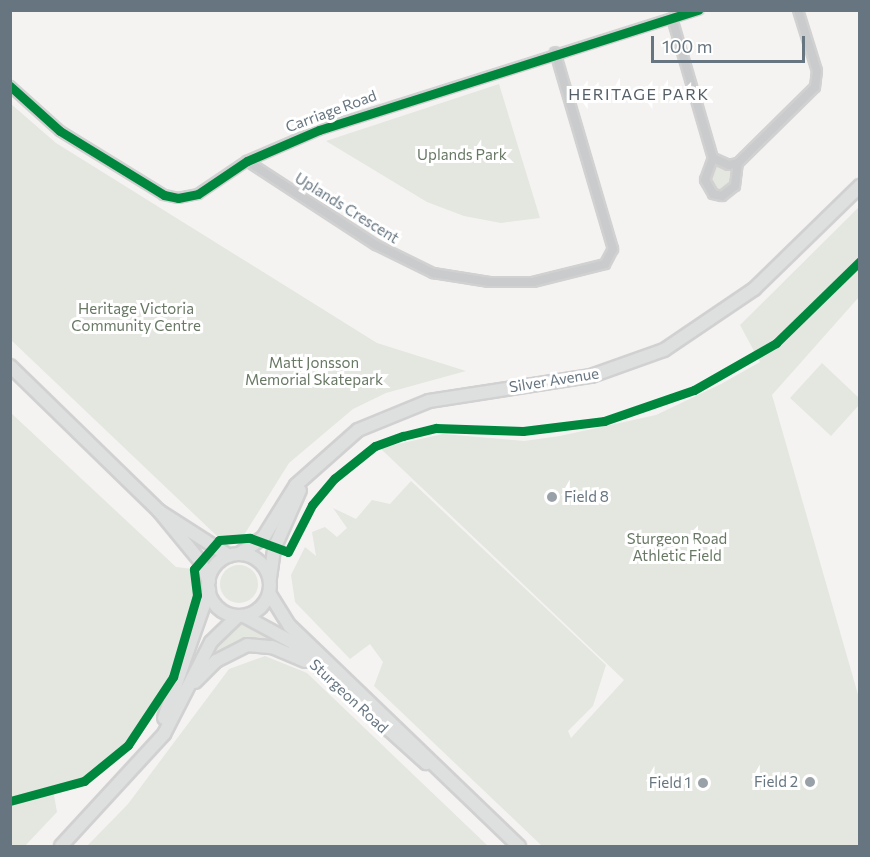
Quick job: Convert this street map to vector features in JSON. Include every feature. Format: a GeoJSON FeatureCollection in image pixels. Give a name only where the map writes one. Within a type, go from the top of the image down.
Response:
{"type":"FeatureCollection","features":[{"type":"Feature","properties":{"kind":"street","name":"Carriage Road"},"geometry":{"type":"LineString","coordinates":[[10,86],[60,131],[164,195],[198,194],[248,161],[319,130],[555,52],[698,10]]}},
{"type":"Feature","properties":{"kind":"street"},"geometry":{"type":"LineString","coordinates":[[672,18],[713,158],[705,180],[713,194],[722,196],[735,186],[738,163],[815,87],[817,71],[798,10]]}},
{"type":"Feature","properties":{"kind":"street","name":"Uplands Crescent"},"geometry":{"type":"LineString","coordinates":[[248,161],[376,245],[433,273],[489,282],[533,282],[604,264],[613,249],[555,52]]}},
{"type":"Feature","properties":{"kind":"street"},"geometry":{"type":"LineString","coordinates":[[713,158],[738,163]]}},
{"type":"Feature","properties":{"kind":"street","name":"Silver Avenue"},"geometry":{"type":"LineString","coordinates":[[234,555],[260,542],[291,491],[313,468],[358,430],[408,407],[465,393],[591,376],[686,339],[754,289],[860,186]]}},
{"type":"Feature","properties":{"kind":"street"},"geometry":{"type":"LineString","coordinates":[[10,366],[159,511],[200,561],[218,608],[241,616]]}},
{"type":"Feature","properties":{"kind":"street","name":"Silver Avenue"},"geometry":{"type":"LineString","coordinates":[[270,587],[285,519],[313,468]]}},
{"type":"Feature","properties":{"kind":"street"},"geometry":{"type":"LineString","coordinates":[[61,846],[164,734],[210,642],[241,616],[260,608],[270,587],[260,562],[234,555],[159,511]]}},
{"type":"Feature","properties":{"kind":"street"},"geometry":{"type":"LineString","coordinates":[[135,768],[172,701],[215,566],[234,555]]}},
{"type":"Feature","properties":{"kind":"street","name":"Sturgeon Road"},"geometry":{"type":"LineString","coordinates":[[270,587],[290,626],[519,846]]}},
{"type":"Feature","properties":{"kind":"street","name":"Sturgeon Road"},"geometry":{"type":"LineString","coordinates":[[241,616],[281,634],[450,781]]}},
{"type":"Feature","properties":{"kind":"street"},"geometry":{"type":"LineString","coordinates":[[182,699],[216,661],[247,645],[272,647],[319,669]]}},
{"type":"Feature","properties":{"kind":"green space","name":"Uplands Park"},"geometry":{"type":"Polygon","coordinates":[[[499,84],[540,218],[501,223],[464,216],[427,202],[326,141],[499,84]]]}},
{"type":"Feature","properties":{"kind":"green space","name":"Heritage Victoria Community Centre"},"geometry":{"type":"Polygon","coordinates":[[[11,104],[56,143],[377,343],[466,371],[386,393],[353,409],[289,463],[244,535],[217,536],[11,340],[11,104]]]}},
{"type":"Feature","properties":{"kind":"green space"},"geometry":{"type":"Polygon","coordinates":[[[713,158],[738,163],[735,186],[722,196],[707,188],[713,158]]]}},
{"type":"Feature","properties":{"kind":"green space","name":"Sturgeon Road Athletic Field"},"geometry":{"type":"Polygon","coordinates":[[[859,207],[859,297],[772,395],[859,698],[859,846],[542,846],[374,686],[383,662],[370,644],[350,659],[295,602],[291,575],[305,547],[316,556],[312,532],[325,527],[337,537],[347,528],[333,508],[356,519],[372,500],[390,504],[411,481],[606,665],[593,706],[568,731],[571,738],[624,680],[380,448],[443,434],[524,441],[560,436],[656,415],[721,384],[760,362],[740,325],[859,207]]]}},
{"type":"Feature","properties":{"kind":"green space"},"geometry":{"type":"Polygon","coordinates":[[[822,363],[859,398],[859,405],[831,436],[790,398],[822,363]]]}},
{"type":"Feature","properties":{"kind":"green space"},"geometry":{"type":"Polygon","coordinates":[[[10,412],[176,567],[194,569],[197,585],[175,672],[150,714],[96,775],[53,790],[57,812],[25,846],[10,846],[10,412]]]}},
{"type":"Feature","properties":{"kind":"green space"},"geometry":{"type":"Polygon","coordinates":[[[239,565],[253,570],[258,584],[253,598],[239,603],[225,598],[220,584],[225,570],[239,565]]]}},
{"type":"Feature","properties":{"kind":"green space"},"geometry":{"type":"Polygon","coordinates":[[[242,624],[251,625],[281,641],[248,640],[215,654],[217,644],[242,624]]]}},
{"type":"Feature","properties":{"kind":"green space"},"geometry":{"type":"Polygon","coordinates":[[[265,656],[307,673],[488,846],[87,846],[128,804],[229,669],[265,656]]]}},
{"type":"Feature","properties":{"kind":"cycle path"},"geometry":{"type":"LineString","coordinates":[[10,86],[60,131],[164,195],[178,198],[198,194],[247,161],[319,130],[698,10]]}},
{"type":"Feature","properties":{"kind":"cycle path"},"geometry":{"type":"LineString","coordinates":[[10,801],[84,781],[128,745],[173,677],[197,595],[194,569],[219,540],[250,538],[288,552],[312,505],[335,478],[375,446],[403,436],[436,428],[523,431],[604,421],[694,390],[776,343],[860,261]]}},
{"type":"Feature","properties":{"kind":"place","name":"Field 8"},"geometry":{"type":"Point","coordinates":[552,497]}},
{"type":"Feature","properties":{"kind":"place","name":"Field 2"},"geometry":{"type":"Point","coordinates":[810,782]}},
{"type":"Feature","properties":{"kind":"place","name":"Field 1"},"geometry":{"type":"Point","coordinates":[703,783]}},
{"type":"Feature","properties":{"kind":"district","name":"HERITAGE PARK"},"geometry":{"type":"Point","coordinates":[639,94]}},
{"type":"Feature","properties":{"kind":"park label","name":"Matt Jonsson Memorial Skatepark"},"geometry":{"type":"Point","coordinates":[314,370]}}]}
